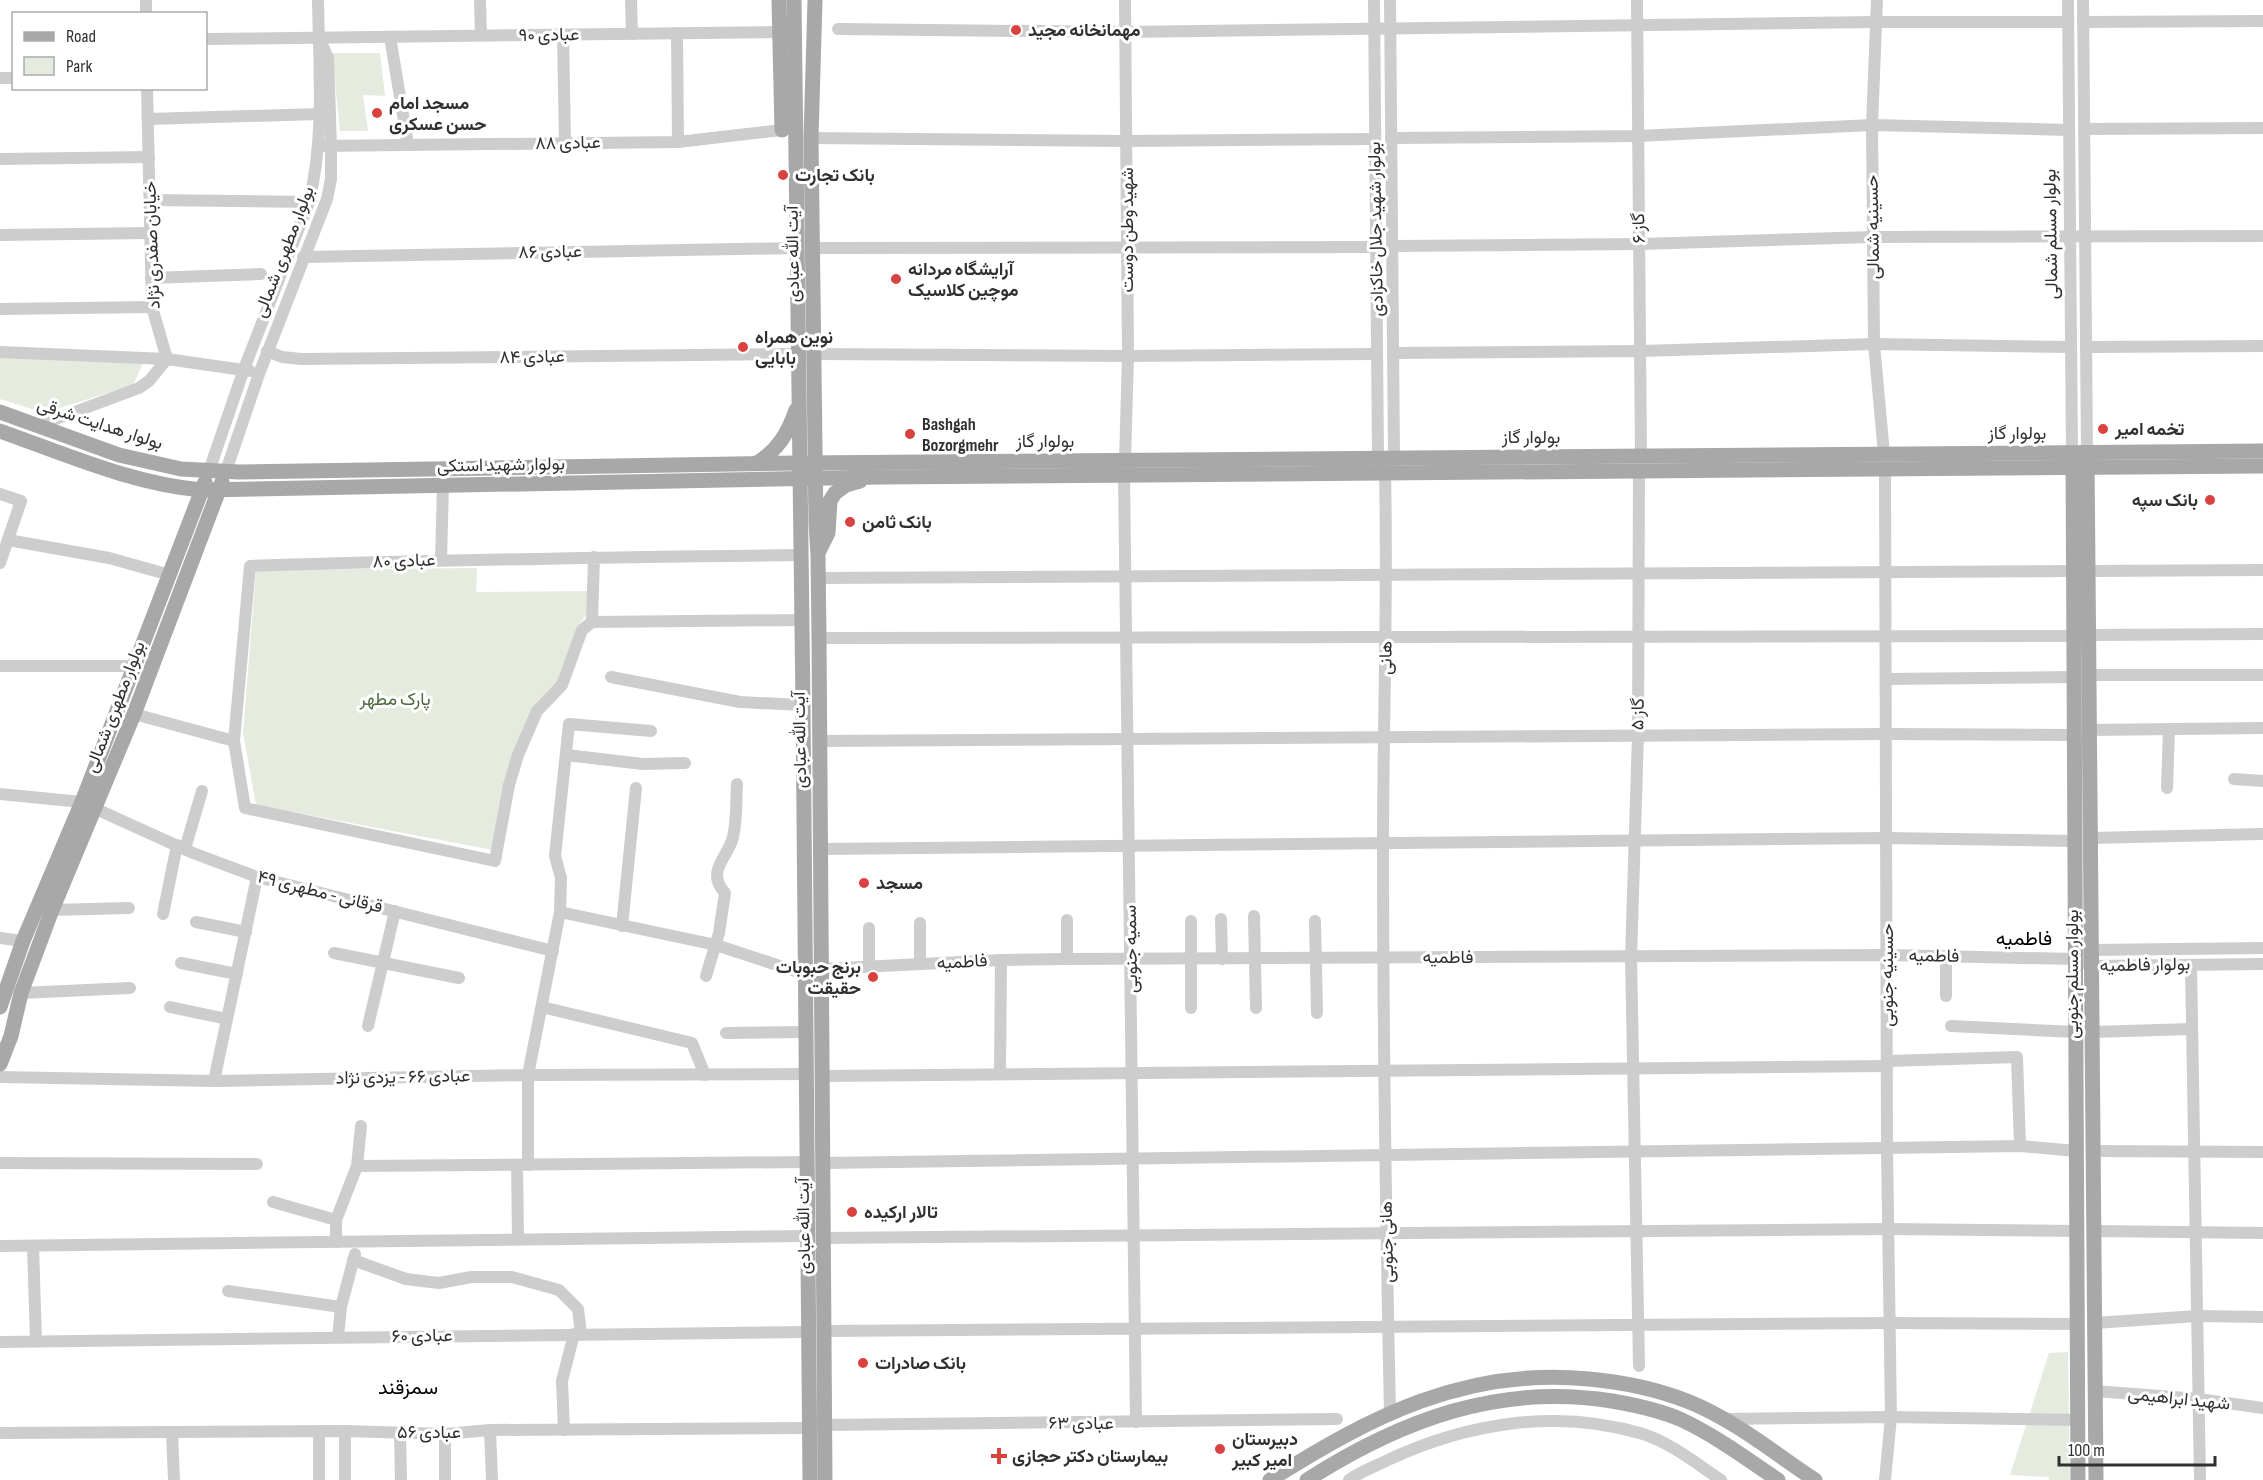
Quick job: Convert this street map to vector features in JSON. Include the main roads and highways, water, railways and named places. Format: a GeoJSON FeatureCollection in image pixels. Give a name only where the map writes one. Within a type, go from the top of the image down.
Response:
{"type":"FeatureCollection","features":[{"type":"Feature","properties":{"kind":"main road"},"geometry":{"type":"LineString","coordinates":[[779,0],[787,30],[781,74],[782,130]]}},
{"type":"Feature","properties":{"kind":"main road","name":"آیت الله عبادی"},"geometry":{"type":"LineString","coordinates":[[794,0],[787,30],[794,92],[805,248]]}},
{"type":"Feature","properties":{"kind":"main road","name":"آیت الله عبادی"},"geometry":{"type":"LineString","coordinates":[[815,0],[805,248],[808,479],[801,555],[809,1332],[817,1426],[825,1480]]}},
{"type":"Feature","properties":{"kind":"main road"},"geometry":{"type":"LineString","coordinates":[[787,30],[815,28]]}},
{"type":"Feature","properties":{"kind":"main road"},"geometry":{"type":"LineString","coordinates":[[781,74],[794,92]]}},
{"type":"Feature","properties":{"kind":"main road","name":"آیت الله عبادی"},"geometry":{"type":"LineString","coordinates":[[806,354],[799,402],[808,463]]}},
{"type":"Feature","properties":{"kind":"main road"},"geometry":{"type":"LineString","coordinates":[[758,463],[770,455],[781,443],[792,423],[799,402]]}},
{"type":"Feature","properties":{"kind":"main road","name":"بولوار هدایت شرقی"},"geometry":{"type":"LineString","coordinates":[[0,412],[119,455],[181,469],[226,471]]}},
{"type":"Feature","properties":{"kind":"main road"},"geometry":{"type":"LineString","coordinates":[[0,431],[111,470],[176,488],[202,490]]}},
{"type":"Feature","properties":{"kind":"main road","name":"بولوار گاز"},"geometry":{"type":"LineString","coordinates":[[2080,460],[2263,451]]}},
{"type":"Feature","properties":{"kind":"main road","name":"بولوار گاز"},"geometry":{"type":"LineString","coordinates":[[808,479],[1386,458],[1640,463],[2080,460],[2263,466]]}},
{"type":"Feature","properties":{"kind":"main road","name":"بولوار مسلم جنوبی"},"geometry":{"type":"LineString","coordinates":[[2078,1480],[2074,735],[2081,676],[2080,460]]}},
{"type":"Feature","properties":{"kind":"main road","name":"بولوار شهید استکی"},"geometry":{"type":"LineString","coordinates":[[226,471],[808,463]]}},
{"type":"Feature","properties":{"kind":"main road","name":"بولوار گاز"},"geometry":{"type":"LineString","coordinates":[[808,463],[1385,473],[1640,463]]}},
{"type":"Feature","properties":{"kind":"main road","name":"بولوار مطهری شمالی"},"geometry":{"type":"LineString","coordinates":[[89,805],[135,666],[209,471]]}},
{"type":"Feature","properties":{"kind":"main road","name":"بولوار مطهری شمالی"},"geometry":{"type":"LineString","coordinates":[[0,1064],[11,1036],[45,908],[89,805],[134,714],[226,471]]}},
{"type":"Feature","properties":{"kind":"main road"},"geometry":{"type":"LineString","coordinates":[[818,555],[828,533],[828,509],[835,493],[846,485],[880,477]]}},
{"type":"Feature","properties":{"kind":"main road","name":"آیت الله عبادی"},"geometry":{"type":"LineString","coordinates":[[808,479],[818,555],[825,1331],[810,1480]]}},
{"type":"Feature","properties":{"kind":"main road","name":"بولوار شهید استکی"},"geometry":{"type":"LineString","coordinates":[[202,490],[808,479]]}},
{"type":"Feature","properties":{"kind":"main road","name":"بولوار مسلم جنوبی"},"geometry":{"type":"LineString","coordinates":[[2081,676],[2090,730],[2096,1480]]}},
{"type":"Feature","properties":{"kind":"main road"},"geometry":{"type":"LineString","coordinates":[[2074,735],[2090,730]]}},
{"type":"Feature","properties":{"kind":"main road","name":"بولوار مطهری شمالی"},"geometry":{"type":"LineString","coordinates":[[0,1007],[23,941],[45,908]]}},
{"type":"Feature","properties":{"kind":"main road"},"geometry":{"type":"LineString","coordinates":[[1270,1480],[1318,1450],[1390,1413],[1442,1393],[1481,1383],[1561,1376],[1640,1386],[1687,1401],[1724,1419],[1815,1480]]}},
{"type":"Feature","properties":{"kind":"main road"},"geometry":{"type":"LineString","coordinates":[[1306,1480],[1397,1431],[1448,1412],[1484,1402],[1560,1396],[1635,1405],[1680,1419],[1713,1436],[1778,1480]]}},
{"type":"Feature","properties":{"kind":"place","name":"مهمانخانه مجید"},"geometry":{"type":"Point","coordinates":[1016,30]}},
{"type":"Feature","properties":{"kind":"place","name":"مسجد امام حسن عسکری"},"geometry":{"type":"Point","coordinates":[377,113]}},
{"type":"Feature","properties":{"kind":"place","name":"بانک تجارت"},"geometry":{"type":"Point","coordinates":[783,175]}},
{"type":"Feature","properties":{"kind":"place","name":"آرایشگاه مردانه موچین کلاسیک"},"geometry":{"type":"Point","coordinates":[896,279]}},
{"type":"Feature","properties":{"kind":"place","name":"نوین همراه بابایی"},"geometry":{"type":"Point","coordinates":[743,347]}},
{"type":"Feature","properties":{"kind":"place","name":"تخمه امیر"},"geometry":{"type":"Point","coordinates":[2103,429]}},
{"type":"Feature","properties":{"kind":"place","name":"Bashgah Bozorgmehr"},"geometry":{"type":"Point","coordinates":[910,434]}},
{"type":"Feature","properties":{"kind":"place","name":"بانک سپه"},"geometry":{"type":"Point","coordinates":[2210,500]}},
{"type":"Feature","properties":{"kind":"place","name":"بانک ثامن"},"geometry":{"type":"Point","coordinates":[850,522]}},
{"type":"Feature","properties":{"kind":"place","name":"مسجد"},"geometry":{"type":"Point","coordinates":[864,883]}},
{"type":"Feature","properties":{"kind":"place","name":"برنج حبوبات حقیقت"},"geometry":{"type":"Point","coordinates":[873,977]}},
{"type":"Feature","properties":{"kind":"place","name":"تالار ارکیده"},"geometry":{"type":"Point","coordinates":[852,1212]}},
{"type":"Feature","properties":{"kind":"place","name":"بانک صادرات"},"geometry":{"type":"Point","coordinates":[863,1363]}},
{"type":"Feature","properties":{"kind":"place","name":"دبیرستان امیر کبیر"},"geometry":{"type":"Point","coordinates":[1220,1449]}},
{"type":"Feature","properties":{"kind":"place","name":"بیمارستان دکتر حجازی"},"geometry":{"type":"Point","coordinates":[999,1456]}},
{"type":"Feature","properties":{"kind":"district","name":"فاطمیه"},"geometry":{"type":"Point","coordinates":[2024,939]}},
{"type":"Feature","properties":{"kind":"district","name":"سمزقند"},"geometry":{"type":"Point","coordinates":[408,1388]}},
{"type":"Feature","properties":{"kind":"park label","name":"پارک مطهر"},"geometry":{"type":"Point","coordinates":[395,699]}}]}
